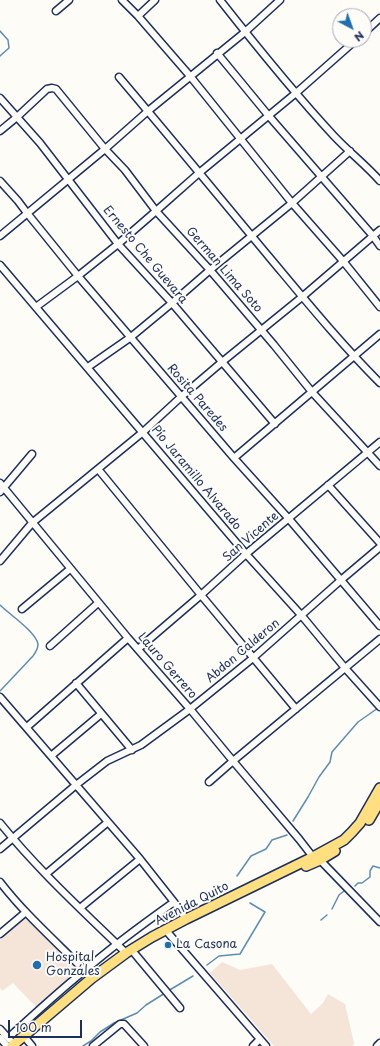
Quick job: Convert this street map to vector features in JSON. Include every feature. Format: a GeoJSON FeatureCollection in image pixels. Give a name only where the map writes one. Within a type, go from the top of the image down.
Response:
{"type":"FeatureCollection","features":[{"type":"Feature","properties":{"kind":"highway","name":"Avenida Quito"},"geometry":{"type":"LineString","coordinates":[[17,1044],[92,978],[130,954],[305,867],[344,840],[360,823],[380,788]]}},
{"type":"Feature","properties":{"kind":"highway","name":"Avenida Quito"},"geometry":{"type":"LineString","coordinates":[[17,1044],[152,937],[186,919],[348,844],[365,827],[380,801]]}},
{"type":"Feature","properties":{"kind":"street"},"geometry":{"type":"LineString","coordinates":[[56,11],[69,0]]}},
{"type":"Feature","properties":{"kind":"street"},"geometry":{"type":"LineString","coordinates":[[122,0],[138,16],[190,76],[292,203],[380,306]]}},
{"type":"Feature","properties":{"kind":"street"},"geometry":{"type":"LineString","coordinates":[[138,16],[156,0]]}},
{"type":"Feature","properties":{"kind":"street"},"geometry":{"type":"LineString","coordinates":[[220,0],[296,93],[336,138],[380,181]]}},
{"type":"Feature","properties":{"kind":"street"},"geometry":{"type":"LineString","coordinates":[[0,236],[217,53],[245,32],[280,0]]}},
{"type":"Feature","properties":{"kind":"street"},"geometry":{"type":"LineString","coordinates":[[372,26],[380,18]]}},
{"type":"Feature","properties":{"kind":"street"},"geometry":{"type":"LineString","coordinates":[[36,307],[118,244],[199,173],[296,93],[347,48]]}},
{"type":"Feature","properties":{"kind":"street"},"geometry":{"type":"LineString","coordinates":[[217,53],[380,246]]}},
{"type":"Feature","properties":{"kind":"street"},"geometry":{"type":"LineString","coordinates":[[119,77],[302,297],[380,383]]}},
{"type":"Feature","properties":{"kind":"street","name":"German Lima Soto"},"geometry":{"type":"LineString","coordinates":[[17,117],[48,89],[56,89],[105,149],[125,170],[156,211],[210,270],[312,392],[380,466]]}},
{"type":"Feature","properties":{"kind":"street","name":"Ernesto Che Guevara"},"geometry":{"type":"LineString","coordinates":[[0,98],[40,144],[118,244],[172,303],[275,424]]}},
{"type":"Feature","properties":{"kind":"street"},"geometry":{"type":"LineString","coordinates":[[0,131],[17,117]]}},
{"type":"Feature","properties":{"kind":"street"},"geometry":{"type":"LineString","coordinates":[[88,367],[131,337],[292,203],[350,151]]}},
{"type":"Feature","properties":{"kind":"street","name":"Rosita Paredes"},"geometry":{"type":"LineString","coordinates":[[0,181],[18,201],[78,276],[380,626]]}},
{"type":"Feature","properties":{"kind":"street"},"geometry":{"type":"LineString","coordinates":[[0,561],[32,523],[143,432],[182,396],[262,331],[380,230]]}},
{"type":"Feature","properties":{"kind":"street","name":"Pío Jaramillo Alvarado"},"geometry":{"type":"LineString","coordinates":[[0,265],[246,554],[302,616],[378,705]]}},
{"type":"Feature","properties":{"kind":"street"},"geometry":{"type":"LineString","coordinates":[[234,458],[380,334]]}},
{"type":"Feature","properties":{"kind":"street","name":"San Vicente"},"geometry":{"type":"LineString","coordinates":[[138,649],[246,554],[380,442]]}},
{"type":"Feature","properties":{"kind":"street"},"geometry":{"type":"LineString","coordinates":[[1,488],[32,454]]}},
{"type":"Feature","properties":{"kind":"street"},"geometry":{"type":"LineString","coordinates":[[98,469],[296,709]]}},
{"type":"Feature","properties":{"kind":"street"},"geometry":{"type":"LineString","coordinates":[[328,485],[380,543]]}},
{"type":"Feature","properties":{"kind":"street","name":"Lauro Gerrero"},"geometry":{"type":"LineString","coordinates":[[1,488],[316,859],[380,922]]}},
{"type":"Feature","properties":{"kind":"street","name":"Abdon Calderon"},"geometry":{"type":"LineString","coordinates":[[0,848],[107,761],[141,745],[190,709],[253,658],[380,547]]}},
{"type":"Feature","properties":{"kind":"street"},"geometry":{"type":"LineString","coordinates":[[22,609],[70,569]]}},
{"type":"Feature","properties":{"kind":"street"},"geometry":{"type":"LineString","coordinates":[[50,646],[98,602]]}},
{"type":"Feature","properties":{"kind":"street"},"geometry":{"type":"LineString","coordinates":[[27,728],[128,638]]}},
{"type":"Feature","properties":{"kind":"street"},"geometry":{"type":"LineString","coordinates":[[209,782],[232,761],[380,639]]}},
{"type":"Feature","properties":{"kind":"street"},"geometry":{"type":"LineString","coordinates":[[76,683],[132,750]]}},
{"type":"Feature","properties":{"kind":"street"},"geometry":{"type":"LineString","coordinates":[[0,697],[140,859],[186,919]]}},
{"type":"Feature","properties":{"kind":"street"},"geometry":{"type":"LineString","coordinates":[[51,756],[101,714]]}},
{"type":"Feature","properties":{"kind":"street"},"geometry":{"type":"LineString","coordinates":[[46,874],[108,822]]}},
{"type":"Feature","properties":{"kind":"street"},"geometry":{"type":"LineString","coordinates":[[0,823],[46,874],[116,944],[130,954],[180,1008]]}},
{"type":"Feature","properties":{"kind":"street"},"geometry":{"type":"LineString","coordinates":[[80,908],[140,859]]}},
{"type":"Feature","properties":{"kind":"street"},"geometry":{"type":"LineString","coordinates":[[0,882],[26,912],[92,978]]}},
{"type":"Feature","properties":{"kind":"street"},"geometry":{"type":"LineString","coordinates":[[17,1044],[45,1003],[116,944],[174,902]]}},
{"type":"Feature","properties":{"kind":"street"},"geometry":{"type":"LineString","coordinates":[[0,934],[26,912]]}},
{"type":"Feature","properties":{"kind":"street"},"geometry":{"type":"LineString","coordinates":[[169,934],[266,1046]]}},
{"type":"Feature","properties":{"kind":"street"},"geometry":{"type":"LineString","coordinates":[[93,1046],[123,1023],[144,1046]]}},
{"type":"Feature","properties":{"kind":"street"},"geometry":{"type":"LineString","coordinates":[[0,1029],[17,1044]]}},
{"type":"Feature","properties":{"kind":"street"},"geometry":{"type":"LineString","coordinates":[[0,1038],[17,1044]]}},
{"type":"Feature","properties":{"kind":"street"},"geometry":{"type":"LineString","coordinates":[[253,1046],[260,1039]]}},
{"type":"Feature","properties":{"kind":"shaded area","name":"Hospital Gonzáles"},"geometry":{"type":"Polygon","coordinates":[[[25,918],[78,970],[37,1008],[13,983],[2,991],[0,988],[0,940],[25,918]]]}},
{"type":"Feature","properties":{"kind":"shaded area"},"geometry":{"type":"Polygon","coordinates":[[[222,962],[240,970],[272,964],[311,1014],[323,1003],[328,994],[345,1004],[354,1043],[353,1046],[274,1046],[210,973],[222,962]]]}},
{"type":"Feature","properties":{"kind":"waterway"},"geometry":{"type":"LineString","coordinates":[[0,31],[8,40],[9,48],[0,56]]}},
{"type":"Feature","properties":{"kind":"waterway"},"geometry":{"type":"LineString","coordinates":[[0,605],[32,634],[38,644],[37,650],[33,656],[0,691]]}},
{"type":"Feature","properties":{"kind":"waterway"},"geometry":{"type":"LineString","coordinates":[[293,821],[319,777],[330,762],[332,752],[358,722],[378,708]]}},
{"type":"Feature","properties":{"kind":"waterway"},"geometry":{"type":"LineString","coordinates":[[237,876],[251,856],[266,849],[272,840],[287,835]]}},
{"type":"Feature","properties":{"kind":"waterway"},"geometry":{"type":"LineString","coordinates":[[355,886],[370,877],[370,871],[373,866],[380,868]]}},
{"type":"Feature","properties":{"kind":"waterway"},"geometry":{"type":"LineString","coordinates":[[332,909],[339,895],[344,891]]}},
{"type":"Feature","properties":{"kind":"waterway"},"geometry":{"type":"LineString","coordinates":[[207,965],[219,956],[240,954],[265,912],[250,903]]}},
{"type":"Feature","properties":{"kind":"waterway"},"geometry":{"type":"LineString","coordinates":[[321,920],[327,915]]}},
{"type":"Feature","properties":{"kind":"waterway"},"geometry":{"type":"LineString","coordinates":[[168,991],[193,976]]}},
{"type":"Feature","properties":{"kind":"waterway"},"geometry":{"type":"LineString","coordinates":[[83,1046],[91,1041],[100,1032],[114,1023],[137,1013],[146,1005],[165,993]]}},
{"type":"Feature","properties":{"kind":"place","name":"La Casona"},"geometry":{"type":"Point","coordinates":[168,945]}},
{"type":"Feature","properties":{"kind":"place","name":"Hospital Gonzáles"},"geometry":{"type":"Point","coordinates":[37,965]}}]}
